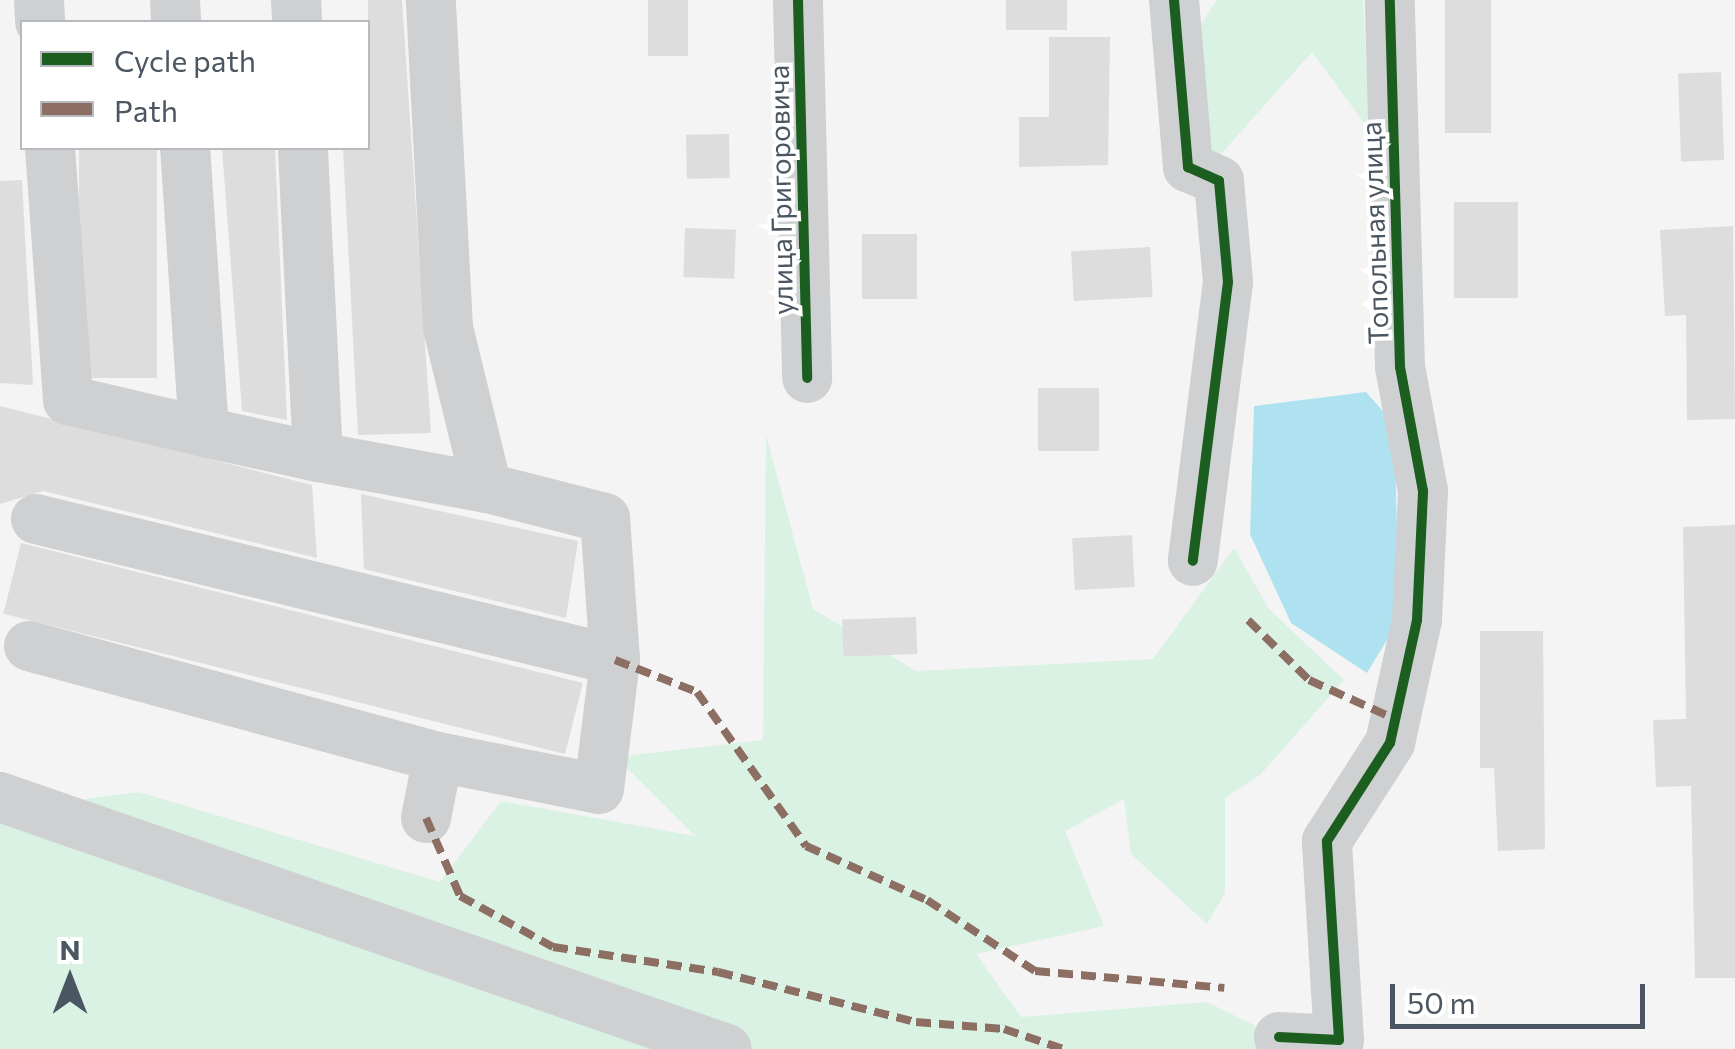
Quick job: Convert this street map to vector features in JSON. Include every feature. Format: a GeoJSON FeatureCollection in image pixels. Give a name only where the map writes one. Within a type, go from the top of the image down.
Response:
{"type":"FeatureCollection","features":[{"type":"Feature","properties":{"kind":"street"},"geometry":{"type":"LineString","coordinates":[[431,0],[448,328],[487,488]]}},
{"type":"Feature","properties":{"kind":"street","name":"улица Григоровича"},"geometry":{"type":"LineString","coordinates":[[798,0],[808,378]]}},
{"type":"Feature","properties":{"kind":"street"},"geometry":{"type":"LineString","coordinates":[[1174,0],[1188,167],[1219,182],[1228,282],[1193,561]]}},
{"type":"Feature","properties":{"kind":"street","name":"Топольная улица"},"geometry":{"type":"LineString","coordinates":[[1280,1037],[1339,1040],[1327,841],[1390,742],[1418,620],[1423,491],[1400,367],[1390,0]]}},
{"type":"Feature","properties":{"kind":"street"},"geometry":{"type":"LineString","coordinates":[[30,646],[438,757],[599,789],[616,660],[605,518],[487,488],[318,457],[68,400],[50,150]]}},
{"type":"Feature","properties":{"kind":"street"},"geometry":{"type":"LineString","coordinates":[[184,150],[204,432]]}},
{"type":"Feature","properties":{"kind":"street"},"geometry":{"type":"LineString","coordinates":[[304,150],[318,457]]}},
{"type":"Feature","properties":{"kind":"street"},"geometry":{"type":"LineString","coordinates":[[36,519],[616,660]]}},
{"type":"Feature","properties":{"kind":"street"},"geometry":{"type":"LineString","coordinates":[[426,818],[438,757]]}},
{"type":"Feature","properties":{"kind":"street"},"geometry":{"type":"LineString","coordinates":[[0,797],[727,1049]]}},
{"type":"Feature","properties":{"kind":"green space"},"geometry":{"type":"Polygon","coordinates":[[[1217,0],[1363,0],[1370,131],[1312,52],[1212,164],[1194,34],[1217,0]]]}},
{"type":"Feature","properties":{"kind":"green space"},"geometry":{"type":"Polygon","coordinates":[[[766,435],[813,609],[916,671],[1153,659],[1234,548],[1269,609],[1344,680],[1261,774],[1225,798],[1225,893],[1207,924],[1131,854],[1124,799],[1065,831],[1104,926],[976,954],[1021,1017],[1207,1002],[1302,1049],[0,1049],[0,810],[139,792],[440,882],[501,801],[695,836],[616,757],[763,740],[766,435]]]}},
{"type":"Feature","properties":{"kind":"water"},"geometry":{"type":"Polygon","coordinates":[[[1366,392],[1395,425],[1397,546],[1393,630],[1367,673],[1291,623],[1250,534],[1254,406],[1366,392]]]}},
{"type":"Feature","properties":{"kind":"building"},"geometry":{"type":"Polygon","coordinates":[[[368,0],[402,0],[431,433],[358,435],[343,150],[370,150],[368,0]]]}},
{"type":"Feature","properties":{"kind":"building"},"geometry":{"type":"Polygon","coordinates":[[[648,0],[688,0],[688,56],[648,56],[648,0]]]}},
{"type":"Feature","properties":{"kind":"building"},"geometry":{"type":"Polygon","coordinates":[[[1006,0],[1067,0],[1067,30],[1006,30],[1006,0]]]}},
{"type":"Feature","properties":{"kind":"building"},"geometry":{"type":"Polygon","coordinates":[[[1445,0],[1491,0],[1491,133],[1445,133],[1445,0]]]}},
{"type":"Feature","properties":{"kind":"building"},"geometry":{"type":"Polygon","coordinates":[[[1049,37],[1110,37],[1108,165],[1019,167],[1019,117],[1049,117],[1049,37]]]}},
{"type":"Feature","properties":{"kind":"building"},"geometry":{"type":"Polygon","coordinates":[[[1721,72],[1724,160],[1681,161],[1678,74],[1721,72]]]}},
{"type":"Feature","properties":{"kind":"building"},"geometry":{"type":"Polygon","coordinates":[[[729,134],[730,178],[687,179],[686,135],[729,134]]]}},
{"type":"Feature","properties":{"kind":"building"},"geometry":{"type":"Polygon","coordinates":[[[79,150],[157,150],[157,378],[79,378],[79,150]]]}},
{"type":"Feature","properties":{"kind":"building"},"geometry":{"type":"Polygon","coordinates":[[[222,150],[275,150],[287,420],[242,411],[222,150]]]}},
{"type":"Feature","properties":{"kind":"building"},"geometry":{"type":"Polygon","coordinates":[[[22,180],[33,385],[0,383],[0,181],[22,180]]]}},
{"type":"Feature","properties":{"kind":"building"},"geometry":{"type":"Polygon","coordinates":[[[1454,202],[1518,202],[1518,298],[1454,298],[1454,202]]]}},
{"type":"Feature","properties":{"kind":"building"},"geometry":{"type":"Polygon","coordinates":[[[1733,226],[1735,419],[1687,420],[1686,315],[1665,316],[1660,230],[1733,226]]]}},
{"type":"Feature","properties":{"kind":"building"},"geometry":{"type":"Polygon","coordinates":[[[685,228],[736,230],[734,279],[683,277],[685,228]]]}},
{"type":"Feature","properties":{"kind":"building"},"geometry":{"type":"Polygon","coordinates":[[[862,234],[917,234],[917,299],[862,299],[862,234]]]}},
{"type":"Feature","properties":{"kind":"building"},"geometry":{"type":"Polygon","coordinates":[[[1150,247],[1153,297],[1074,301],[1071,251],[1150,247]]]}},
{"type":"Feature","properties":{"kind":"building"},"geometry":{"type":"Polygon","coordinates":[[[1038,388],[1099,388],[1099,451],[1038,451],[1038,388]]]}},
{"type":"Feature","properties":{"kind":"building"},"geometry":{"type":"Polygon","coordinates":[[[0,406],[312,485],[317,558],[43,491],[0,504],[0,406]]]}},
{"type":"Feature","properties":{"kind":"building"},"geometry":{"type":"Polygon","coordinates":[[[361,494],[578,541],[566,618],[364,569],[361,494]]]}},
{"type":"Feature","properties":{"kind":"building"},"geometry":{"type":"Polygon","coordinates":[[[1735,525],[1735,978],[1695,978],[1691,786],[1656,787],[1653,720],[1686,719],[1683,527],[1735,525]]]}},
{"type":"Feature","properties":{"kind":"building"},"geometry":{"type":"Polygon","coordinates":[[[1132,535],[1135,587],[1075,590],[1072,538],[1132,535]]]}},
{"type":"Feature","properties":{"kind":"building"},"geometry":{"type":"Polygon","coordinates":[[[21,543],[583,683],[565,754],[3,614],[21,543]]]}},
{"type":"Feature","properties":{"kind":"building"},"geometry":{"type":"Polygon","coordinates":[[[916,617],[917,654],[843,657],[842,620],[916,617]]]}},
{"type":"Feature","properties":{"kind":"building"},"geometry":{"type":"Polygon","coordinates":[[[1480,631],[1543,631],[1545,849],[1498,851],[1494,768],[1480,768],[1480,631]]]}},
{"type":"Feature","properties":{"kind":"marked path"},"geometry":{"type":"LineString","coordinates":[[1248,620],[1309,680],[1395,719]]}},
{"type":"Feature","properties":{"kind":"marked path"},"geometry":{"type":"LineString","coordinates":[[615,660],[697,692],[806,846],[927,900],[1035,971],[1224,988]]}},
{"type":"Feature","properties":{"kind":"marked path"},"geometry":{"type":"LineString","coordinates":[[426,818],[460,896],[553,947],[718,972],[916,1022],[1004,1029],[1063,1049]]}},
{"type":"Feature","properties":{"kind":"cycle path"},"geometry":{"type":"LineString","coordinates":[[798,0],[807,378]]}},
{"type":"Feature","properties":{"kind":"cycle path"},"geometry":{"type":"LineString","coordinates":[[1174,0],[1188,167],[1219,181],[1228,282],[1193,561]]}},
{"type":"Feature","properties":{"kind":"cycle path"},"geometry":{"type":"LineString","coordinates":[[1279,1037],[1339,1040],[1327,841],[1390,743],[1417,620],[1423,491],[1400,367],[1390,0]]}}]}
